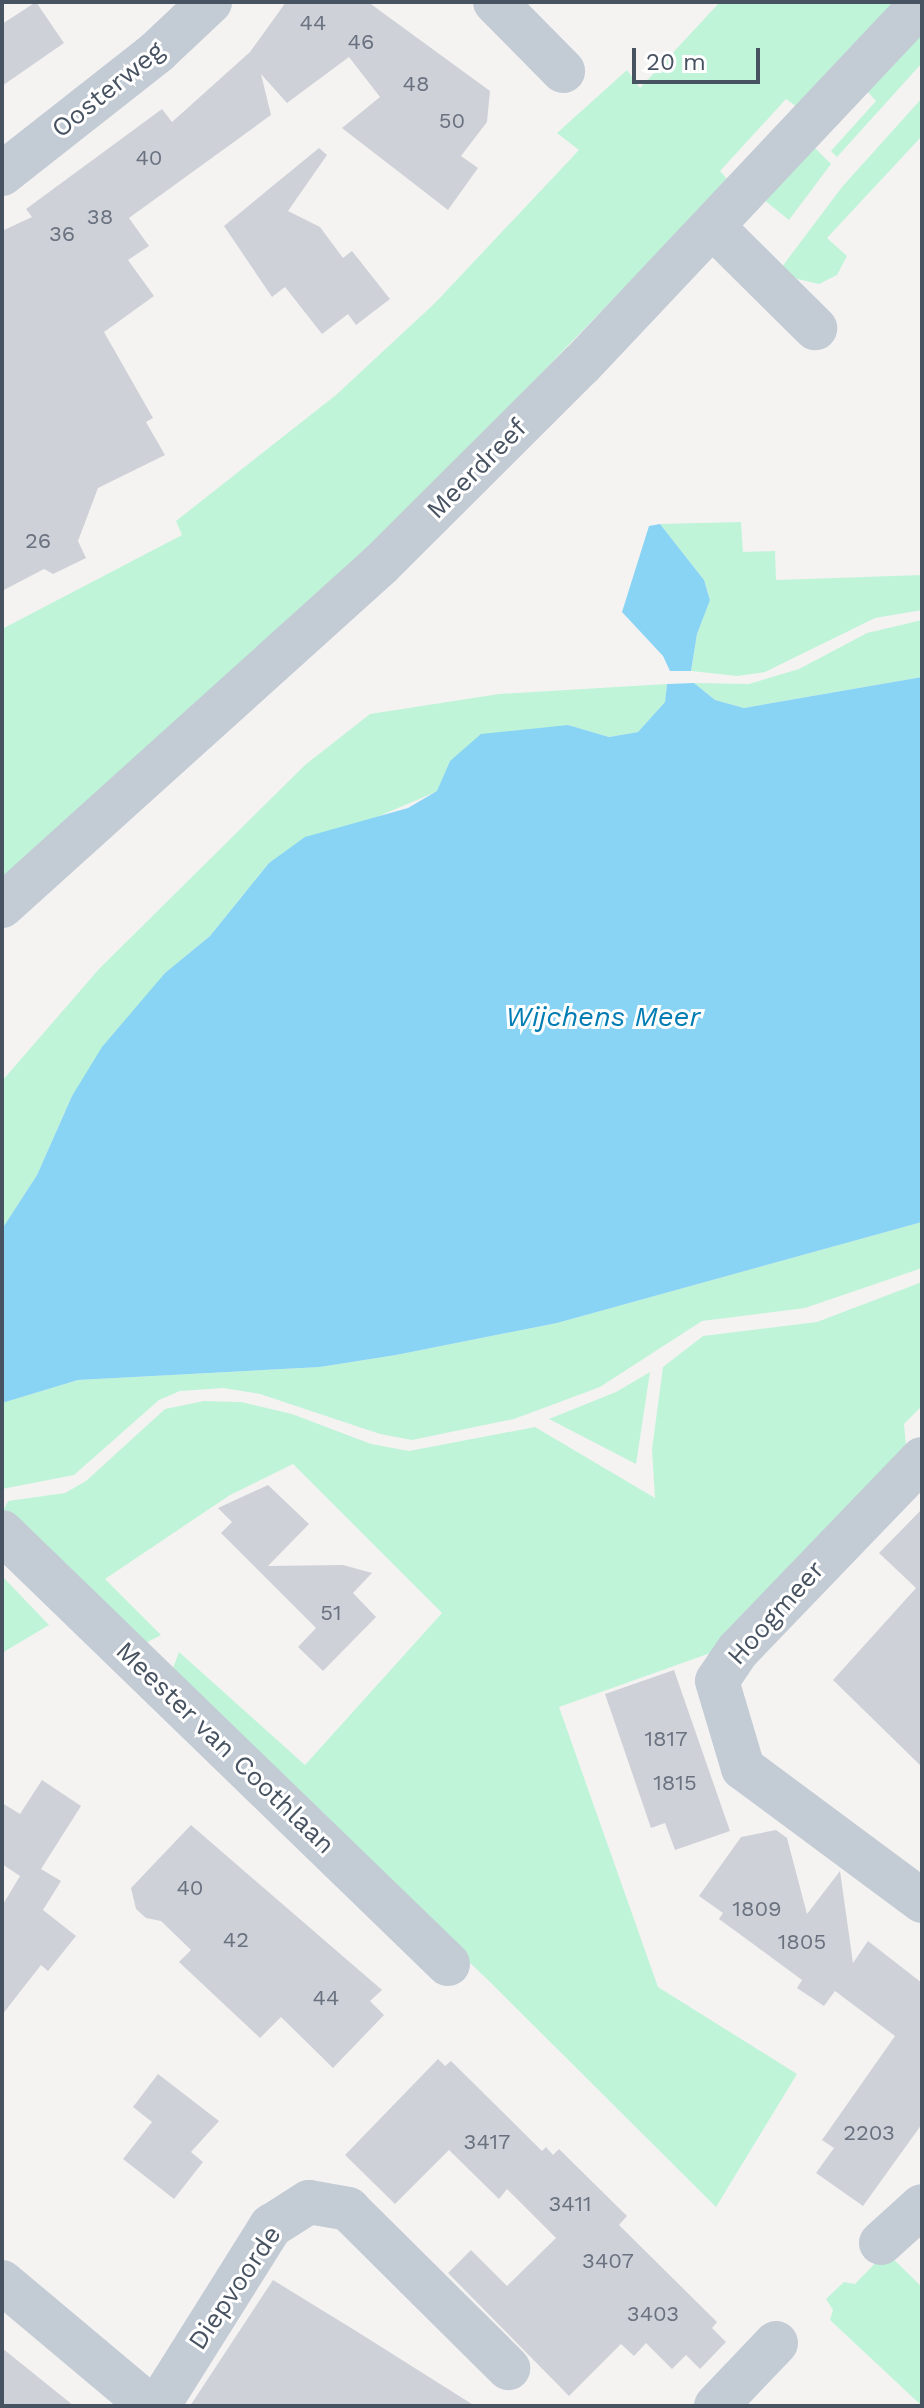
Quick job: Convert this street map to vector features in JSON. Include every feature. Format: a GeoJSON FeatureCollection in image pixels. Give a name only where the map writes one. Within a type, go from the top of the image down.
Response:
{"type":"FeatureCollection","features":[{"type":"Feature","properties":{"kind":"street","name":"Oosterweg"},"geometry":{"type":"LineString","coordinates":[[2,174],[157,52],[210,2]]}},
{"type":"Feature","properties":{"kind":"street"},"geometry":{"type":"LineString","coordinates":[[495,2],[563,71]]}},
{"type":"Feature","properties":{"kind":"street","name":"Meerdreef"},"geometry":{"type":"LineString","coordinates":[[2,906],[381,564],[713,227],[922,3]]}},
{"type":"Feature","properties":{"kind":"street"},"geometry":{"type":"LineString","coordinates":[[713,227],[815,328]]}},
{"type":"Feature","properties":{"kind":"street","name":"Hoogmeer"},"geometry":{"type":"LineString","coordinates":[[922,1459],[738,1650],[717,1681],[743,1768],[922,1901]]}},
{"type":"Feature","properties":{"kind":"street","name":"Meester van Coothlaan"},"geometry":{"type":"LineString","coordinates":[[2,1532],[448,1964]]}},
{"type":"Feature","properties":{"kind":"street","name":"Diepvoorde"},"geometry":{"type":"LineString","coordinates":[[158,2406],[271,2226],[309,2202],[348,2209],[508,2368]]}},
{"type":"Feature","properties":{"kind":"street"},"geometry":{"type":"LineString","coordinates":[[881,2243],[922,2206]]}},
{"type":"Feature","properties":{"kind":"street"},"geometry":{"type":"LineString","coordinates":[[2,2282],[150,2406]]}},
{"type":"Feature","properties":{"kind":"street"},"geometry":{"type":"LineString","coordinates":[[716,2406],[776,2343]]}},
{"type":"Feature","properties":{"kind":"green space"},"geometry":{"type":"Polygon","coordinates":[[[720,2],[897,2],[797,107],[786,99],[720,171],[728,180],[448,470],[215,694],[2,881],[2,629],[182,535],[176,521],[336,395],[435,303],[579,150],[557,133],[627,70],[640,88],[720,2]]]}},
{"type":"Feature","properties":{"kind":"green space"},"geometry":{"type":"Polygon","coordinates":[[[922,32],[922,63],[837,157],[831,151],[876,101],[867,91],[922,32]]]}},
{"type":"Feature","properties":{"kind":"green space"},"geometry":{"type":"Polygon","coordinates":[[[922,98],[922,136],[827,238],[847,256],[837,275],[819,284],[789,277],[781,268],[842,187],[922,98]]]}},
{"type":"Feature","properties":{"kind":"green space"},"geometry":{"type":"Polygon","coordinates":[[[814,147],[831,164],[789,220],[764,200],[814,147]]]}},
{"type":"Feature","properties":{"kind":"green space"},"geometry":{"type":"Polygon","coordinates":[[[741,522],[743,552],[775,551],[776,580],[922,575],[922,610],[875,618],[765,672],[737,676],[691,671],[697,634],[710,599],[704,580],[660,524],[741,522]]]}},
{"type":"Feature","properties":{"kind":"green space"},"geometry":{"type":"Polygon","coordinates":[[[922,620],[922,677],[744,708],[715,700],[694,683],[749,684],[799,669],[867,633],[922,620]]]}},
{"type":"Feature","properties":{"kind":"green space"},"geometry":{"type":"Polygon","coordinates":[[[667,684],[665,702],[638,732],[609,737],[568,725],[450,761],[438,791],[269,863],[210,936],[165,973],[72,1096],[37,1175],[2,1229],[2,1081],[99,969],[305,765],[370,714],[499,694],[667,684]]]}},
{"type":"Feature","properties":{"kind":"green space"},"geometry":{"type":"Polygon","coordinates":[[[922,1222],[922,1268],[805,1308],[702,1321],[600,1387],[514,1419],[412,1440],[380,1434],[260,1394],[223,1388],[180,1391],[159,1400],[74,1475],[2,1489],[2,1403],[78,1380],[320,1367],[396,1355],[557,1323],[922,1222]]]}},
{"type":"Feature","properties":{"kind":"green space"},"geometry":{"type":"Polygon","coordinates":[[[922,1282],[922,1406],[904,1424],[907,1456],[716,1651],[559,1707],[658,1987],[797,2074],[716,2207],[490,1982],[170,1676],[179,1652],[305,1765],[442,1613],[293,1464],[230,1495],[105,1579],[161,1635],[140,1646],[2,1513],[8,1501],[65,1493],[86,1481],[165,1409],[204,1401],[241,1402],[292,1414],[371,1444],[409,1451],[535,1427],[655,1498],[652,1449],[663,1367],[703,1336],[817,1322],[922,1282]]]}},
{"type":"Feature","properties":{"kind":"green space"},"geometry":{"type":"Polygon","coordinates":[[[650,1372],[636,1464],[549,1419],[616,1392],[650,1372]]]}},
{"type":"Feature","properties":{"kind":"green space"},"geometry":{"type":"Polygon","coordinates":[[[2,1576],[49,1625],[2,1653],[2,1576]]]}},
{"type":"Feature","properties":{"kind":"green space"},"geometry":{"type":"Polygon","coordinates":[[[886,2252],[921,2286],[922,2406],[830,2320],[833,2310],[826,2299],[844,2282],[855,2284],[886,2252]]]}},
{"type":"Feature","properties":{"kind":"water"},"geometry":{"type":"Polygon","coordinates":[[[660,524],[704,580],[710,600],[697,634],[691,671],[670,671],[663,656],[622,612],[649,526],[660,524]]]}},
{"type":"Feature","properties":{"kind":"water","name":"Wijchens Meer"},"geometry":{"type":"Polygon","coordinates":[[[922,677],[922,1222],[557,1323],[396,1355],[320,1367],[78,1380],[2,1403],[2,1229],[37,1175],[72,1096],[102,1047],[165,973],[210,936],[269,863],[305,837],[408,808],[437,791],[450,761],[481,734],[568,725],[609,737],[638,732],[665,702],[667,684],[694,683],[715,700],[744,708],[922,677]]]}},
{"type":"Feature","properties":{"kind":"building"},"geometry":{"type":"Polygon","coordinates":[[[36,2],[64,43],[2,86],[2,24],[36,2]]]}},
{"type":"Feature","properties":{"kind":"building"},"geometry":{"type":"Polygon","coordinates":[[[286,2],[368,2],[490,91],[487,122],[461,156],[478,168],[448,210],[342,128],[380,97],[349,57],[287,103],[261,74],[271,115],[129,218],[149,246],[128,260],[154,296],[104,332],[153,418],[146,422],[165,455],[98,488],[78,541],[86,558],[53,574],[44,569],[2,591],[2,231],[32,217],[26,209],[162,109],[172,122],[250,52],[286,2]]]}},
{"type":"Feature","properties":{"kind":"building"},"geometry":{"type":"Polygon","coordinates":[[[319,148],[327,155],[288,211],[320,227],[343,258],[352,251],[390,299],[356,325],[348,314],[322,334],[285,287],[272,297],[224,226],[319,148]]]}},
{"type":"Feature","properties":{"kind":"building"},"geometry":{"type":"Polygon","coordinates":[[[268,1485],[309,1524],[268,1566],[343,1565],[372,1573],[353,1593],[376,1617],[323,1671],[298,1647],[316,1628],[221,1533],[232,1522],[218,1508],[268,1485]]]}},
{"type":"Feature","properties":{"kind":"building"},"geometry":{"type":"Polygon","coordinates":[[[922,1509],[922,1767],[833,1680],[916,1588],[879,1553],[922,1509]]]}},
{"type":"Feature","properties":{"kind":"building"},"geometry":{"type":"Polygon","coordinates":[[[674,1670],[730,1831],[675,1850],[665,1823],[651,1828],[605,1694],[674,1670]]]}},
{"type":"Feature","properties":{"kind":"building"},"geometry":{"type":"Polygon","coordinates":[[[42,1780],[81,1806],[41,1869],[61,1881],[43,1910],[76,1936],[48,1971],[41,1965],[2,2015],[2,1906],[20,1876],[2,1864],[2,1803],[20,1814],[42,1780]]]}},
{"type":"Feature","properties":{"kind":"building"},"geometry":{"type":"Polygon","coordinates":[[[191,1825],[382,1990],[370,2001],[384,2015],[333,2068],[281,2017],[260,2038],[179,1962],[191,1950],[161,1921],[146,1918],[136,1909],[131,1888],[191,1825]]]}},
{"type":"Feature","properties":{"kind":"building"},"geometry":{"type":"Polygon","coordinates":[[[776,1830],[787,1838],[807,1914],[840,1871],[853,1963],[868,1941],[922,1983],[922,2124],[863,2206],[816,2173],[834,2148],[822,2140],[895,2036],[835,1991],[824,2006],[797,1988],[802,1980],[719,1919],[723,1913],[699,1896],[741,1837],[776,1830]]]}},
{"type":"Feature","properties":{"kind":"building"},"geometry":{"type":"Polygon","coordinates":[[[438,2059],[445,2066],[451,2061],[542,2151],[546,2147],[553,2155],[559,2149],[627,2216],[619,2225],[717,2322],[712,2328],[726,2342],[700,2369],[686,2355],[672,2369],[646,2343],[634,2356],[621,2344],[569,2396],[448,2273],[471,2250],[507,2286],[556,2238],[507,2189],[499,2199],[449,2150],[395,2204],[345,2155],[438,2059]]]}},
{"type":"Feature","properties":{"kind":"building"},"geometry":{"type":"Polygon","coordinates":[[[158,2074],[219,2121],[191,2152],[203,2162],[174,2199],[123,2159],[152,2122],[133,2107],[158,2074]]]}},
{"type":"Feature","properties":{"kind":"building"},"geometry":{"type":"Polygon","coordinates":[[[273,2280],[356,2331],[475,2406],[190,2406],[273,2280]]]}},
{"type":"Feature","properties":{"kind":"building"},"geometry":{"type":"Polygon","coordinates":[[[2,2348],[74,2406],[2,2406],[2,2348]]]}}]}
